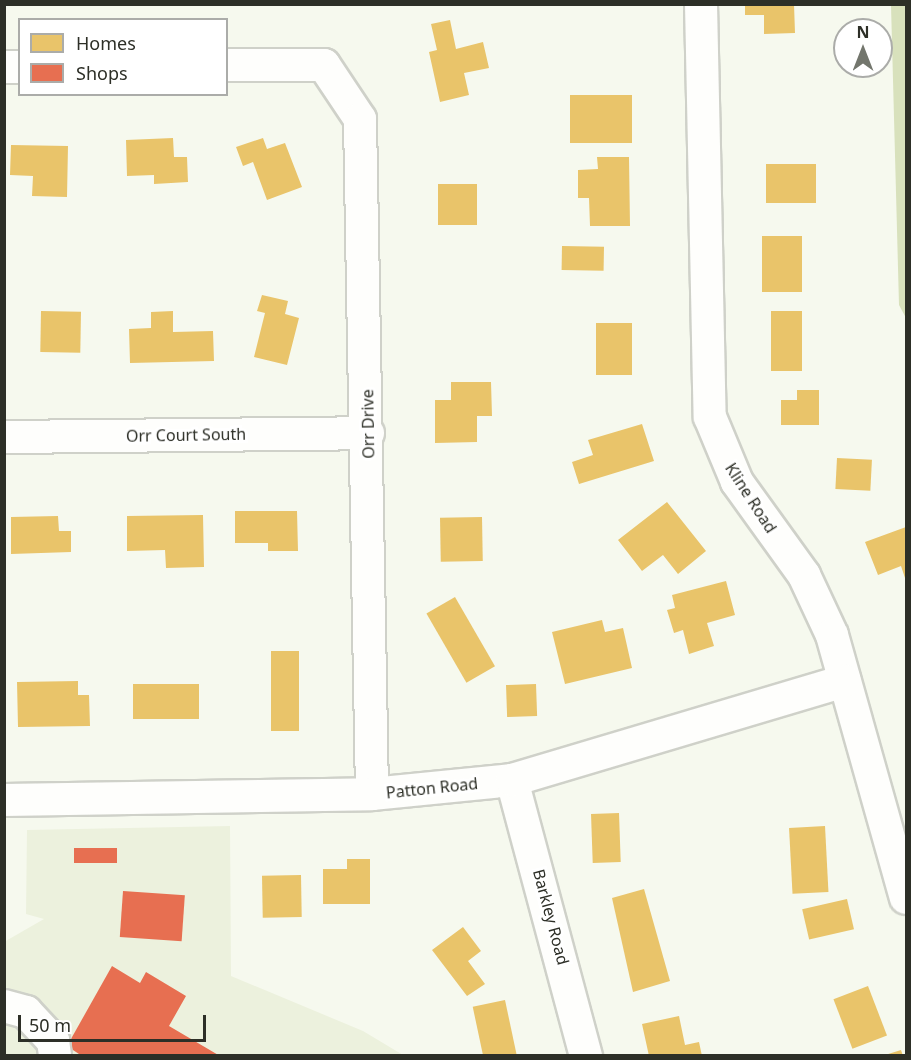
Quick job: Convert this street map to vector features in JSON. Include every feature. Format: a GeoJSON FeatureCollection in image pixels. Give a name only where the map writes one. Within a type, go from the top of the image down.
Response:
{"type":"FeatureCollection","features":[{"type":"Feature","properties":{"kind":"street","name":"Kline Road"},"geometry":{"type":"LineString","coordinates":[[701,4],[710,417],[737,482],[804,575],[832,635],[906,898]]}},
{"type":"Feature","properties":{"kind":"street","name":"Orr Drive"},"geometry":{"type":"LineString","coordinates":[[228,65],[324,65],[360,118],[364,141],[372,794]]}},
{"type":"Feature","properties":{"kind":"street","name":"Orr Court South"},"geometry":{"type":"LineString","coordinates":[[4,437],[368,433]]}},
{"type":"Feature","properties":{"kind":"street","name":"Patton Road"},"geometry":{"type":"LineString","coordinates":[[4,800],[372,794],[512,780],[845,681]]}},
{"type":"Feature","properties":{"kind":"street","name":"Barkley Road"},"geometry":{"type":"LineString","coordinates":[[512,780],[586,1056]]}},
{"type":"Feature","properties":{"kind":"street"},"geometry":{"type":"LineString","coordinates":[[4,1006],[26,1012],[53,1041],[55,1056]]}},
{"type":"Feature","properties":{"kind":"shaded area"},"geometry":{"type":"Polygon","coordinates":[[[230,826],[231,976],[363,1031],[403,1055],[5,1055],[4,942],[44,919],[26,914],[27,830],[230,826]]]}},
{"type":"Feature","properties":{"kind":"green space"},"geometry":{"type":"Polygon","coordinates":[[[891,5],[906,5],[906,318],[899,305],[891,5]]]}},
{"type":"Feature","properties":{"kind":"building: Homes"},"geometry":{"type":"Polygon","coordinates":[[[745,4],[794,4],[795,33],[764,34],[764,15],[745,15],[745,4]]]}},
{"type":"Feature","properties":{"kind":"building: Homes"},"geometry":{"type":"Polygon","coordinates":[[[450,20],[456,49],[483,42],[489,68],[464,73],[469,95],[440,102],[429,52],[437,50],[431,24],[450,20]]]}},
{"type":"Feature","properties":{"kind":"building: Homes"},"geometry":{"type":"Polygon","coordinates":[[[570,95],[632,95],[632,143],[570,143],[570,95]]]}},
{"type":"Feature","properties":{"kind":"building: Homes"},"geometry":{"type":"Polygon","coordinates":[[[173,138],[174,157],[187,157],[188,182],[154,184],[154,175],[127,176],[126,140],[173,138]]]}},
{"type":"Feature","properties":{"kind":"building: Homes"},"geometry":{"type":"Polygon","coordinates":[[[263,138],[267,149],[285,143],[302,187],[267,200],[253,162],[243,166],[236,147],[263,138]]]}},
{"type":"Feature","properties":{"kind":"building: Homes"},"geometry":{"type":"Polygon","coordinates":[[[11,145],[68,146],[67,197],[32,196],[33,176],[10,175],[11,145]]]}},
{"type":"Feature","properties":{"kind":"building: Homes"},"geometry":{"type":"Polygon","coordinates":[[[597,157],[629,157],[630,226],[590,226],[589,198],[578,198],[578,170],[598,169],[597,157]]]}},
{"type":"Feature","properties":{"kind":"building: Homes"},"geometry":{"type":"Polygon","coordinates":[[[766,164],[816,164],[816,203],[766,203],[766,164]]]}},
{"type":"Feature","properties":{"kind":"building: Homes"},"geometry":{"type":"Polygon","coordinates":[[[438,184],[477,184],[477,225],[438,225],[438,184]]]}},
{"type":"Feature","properties":{"kind":"building: Homes"},"geometry":{"type":"Polygon","coordinates":[[[762,236],[802,236],[802,292],[762,292],[762,236]]]}},
{"type":"Feature","properties":{"kind":"building: Homes"},"geometry":{"type":"Polygon","coordinates":[[[562,246],[604,247],[604,271],[562,270],[562,246]]]}},
{"type":"Feature","properties":{"kind":"building: Homes"},"geometry":{"type":"Polygon","coordinates":[[[262,295],[288,301],[285,314],[299,318],[287,365],[254,357],[265,313],[257,311],[262,295]]]}},
{"type":"Feature","properties":{"kind":"building: Homes"},"geometry":{"type":"Polygon","coordinates":[[[41,311],[81,312],[80,353],[40,352],[41,311]]]}},
{"type":"Feature","properties":{"kind":"building: Homes"},"geometry":{"type":"Polygon","coordinates":[[[173,311],[173,332],[213,331],[214,361],[130,363],[129,329],[151,328],[151,312],[173,311]]]}},
{"type":"Feature","properties":{"kind":"building: Homes"},"geometry":{"type":"Polygon","coordinates":[[[771,311],[802,311],[802,371],[771,371],[771,311]]]}},
{"type":"Feature","properties":{"kind":"building: Homes"},"geometry":{"type":"Polygon","coordinates":[[[596,323],[632,323],[632,375],[596,375],[596,323]]]}},
{"type":"Feature","properties":{"kind":"building: Homes"},"geometry":{"type":"Polygon","coordinates":[[[451,382],[491,382],[492,416],[477,416],[477,442],[435,443],[435,400],[451,400],[451,382]]]}},
{"type":"Feature","properties":{"kind":"building: Homes"},"geometry":{"type":"Polygon","coordinates":[[[797,390],[819,390],[819,425],[781,425],[781,400],[797,400],[797,390]]]}},
{"type":"Feature","properties":{"kind":"building: Homes"},"geometry":{"type":"Polygon","coordinates":[[[642,424],[654,461],[579,484],[572,462],[593,455],[588,440],[642,424]]]}},
{"type":"Feature","properties":{"kind":"building: Homes"},"geometry":{"type":"Polygon","coordinates":[[[837,458],[872,460],[870,491],[835,489],[837,458]]]}},
{"type":"Feature","properties":{"kind":"building: Homes"},"geometry":{"type":"Polygon","coordinates":[[[667,502],[706,551],[678,574],[663,555],[642,571],[618,540],[667,502]]]}},
{"type":"Feature","properties":{"kind":"building: Homes"},"geometry":{"type":"Polygon","coordinates":[[[235,511],[297,511],[298,551],[268,551],[268,543],[235,543],[235,511]]]}},
{"type":"Feature","properties":{"kind":"building: Homes"},"geometry":{"type":"Polygon","coordinates":[[[203,515],[204,567],[166,568],[165,550],[127,551],[127,516],[203,515]]]}},
{"type":"Feature","properties":{"kind":"building: Homes"},"geometry":{"type":"Polygon","coordinates":[[[58,516],[59,531],[71,531],[71,552],[11,554],[11,517],[58,516]]]}},
{"type":"Feature","properties":{"kind":"building: Homes"},"geometry":{"type":"Polygon","coordinates":[[[482,517],[483,561],[441,562],[440,518],[482,517]]]}},
{"type":"Feature","properties":{"kind":"building: Homes"},"geometry":{"type":"Polygon","coordinates":[[[906,527],[906,581],[901,566],[878,575],[865,542],[906,527]]]}},
{"type":"Feature","properties":{"kind":"building: Homes"},"geometry":{"type":"Polygon","coordinates":[[[726,581],[735,615],[707,623],[714,646],[689,654],[683,630],[674,633],[667,610],[675,608],[672,595],[726,581]]]}},
{"type":"Feature","properties":{"kind":"building: Homes"},"geometry":{"type":"Polygon","coordinates":[[[455,597],[495,666],[466,683],[426,614],[455,597]]]}},
{"type":"Feature","properties":{"kind":"building: Homes"},"geometry":{"type":"Polygon","coordinates":[[[602,620],[605,632],[623,628],[632,668],[565,684],[552,632],[602,620]]]}},
{"type":"Feature","properties":{"kind":"building: Homes"},"geometry":{"type":"Polygon","coordinates":[[[271,651],[299,651],[299,731],[271,731],[271,651]]]}},
{"type":"Feature","properties":{"kind":"building: Homes"},"geometry":{"type":"Polygon","coordinates":[[[78,681],[78,695],[89,695],[90,726],[18,727],[17,682],[78,681]]]}},
{"type":"Feature","properties":{"kind":"building: Homes"},"geometry":{"type":"Polygon","coordinates":[[[133,684],[199,684],[199,719],[133,719],[133,684]]]}},
{"type":"Feature","properties":{"kind":"building: Homes"},"geometry":{"type":"Polygon","coordinates":[[[536,684],[537,716],[507,717],[506,685],[536,684]]]}},
{"type":"Feature","properties":{"kind":"building: Homes"},"geometry":{"type":"Polygon","coordinates":[[[619,813],[621,862],[593,863],[591,814],[619,813]]]}},
{"type":"Feature","properties":{"kind":"building: Homes"},"geometry":{"type":"Polygon","coordinates":[[[825,826],[828,892],[793,894],[789,828],[825,826]]]}},
{"type":"Feature","properties":{"kind":"building: Homes"},"geometry":{"type":"Polygon","coordinates":[[[347,859],[370,859],[370,904],[323,904],[323,869],[347,869],[347,859]]]}},
{"type":"Feature","properties":{"kind":"building: Homes"},"geometry":{"type":"Polygon","coordinates":[[[301,875],[302,917],[263,918],[262,876],[301,875]]]}},
{"type":"Feature","properties":{"kind":"building: Homes"},"geometry":{"type":"Polygon","coordinates":[[[644,889],[670,981],[633,992],[612,898],[644,889]]]}},
{"type":"Feature","properties":{"kind":"building: Homes"},"geometry":{"type":"Polygon","coordinates":[[[847,899],[854,929],[809,940],[802,909],[847,899]]]}},
{"type":"Feature","properties":{"kind":"building: Homes"},"geometry":{"type":"Polygon","coordinates":[[[463,927],[481,951],[468,961],[485,984],[467,996],[432,950],[463,927]]]}},
{"type":"Feature","properties":{"kind":"building: Homes"},"geometry":{"type":"Polygon","coordinates":[[[868,986],[887,1035],[852,1049],[833,999],[868,986]]]}},
{"type":"Feature","properties":{"kind":"building: Homes"},"geometry":{"type":"Polygon","coordinates":[[[505,1000],[517,1056],[483,1056],[473,1007],[505,1000]]]}},
{"type":"Feature","properties":{"kind":"building: Homes"},"geometry":{"type":"Polygon","coordinates":[[[679,1016],[685,1045],[699,1042],[702,1056],[649,1056],[642,1024],[679,1016]]]}},
{"type":"Feature","properties":{"kind":"building: Homes"},"geometry":{"type":"Polygon","coordinates":[[[901,1050],[903,1056],[885,1056],[885,1055],[901,1050]]]}},
{"type":"Feature","properties":{"kind":"building: Shops"},"geometry":{"type":"Polygon","coordinates":[[[74,848],[117,848],[117,863],[74,863],[74,848]]]}},
{"type":"Feature","properties":{"kind":"building: Shops"},"geometry":{"type":"Polygon","coordinates":[[[123,891],[185,895],[182,941],[120,937],[123,891]]]}},
{"type":"Feature","properties":{"kind":"building: Shops"},"geometry":{"type":"Polygon","coordinates":[[[112,966],[140,983],[146,972],[186,996],[169,1026],[220,1056],[82,1056],[67,1046],[112,966]]]}}]}
